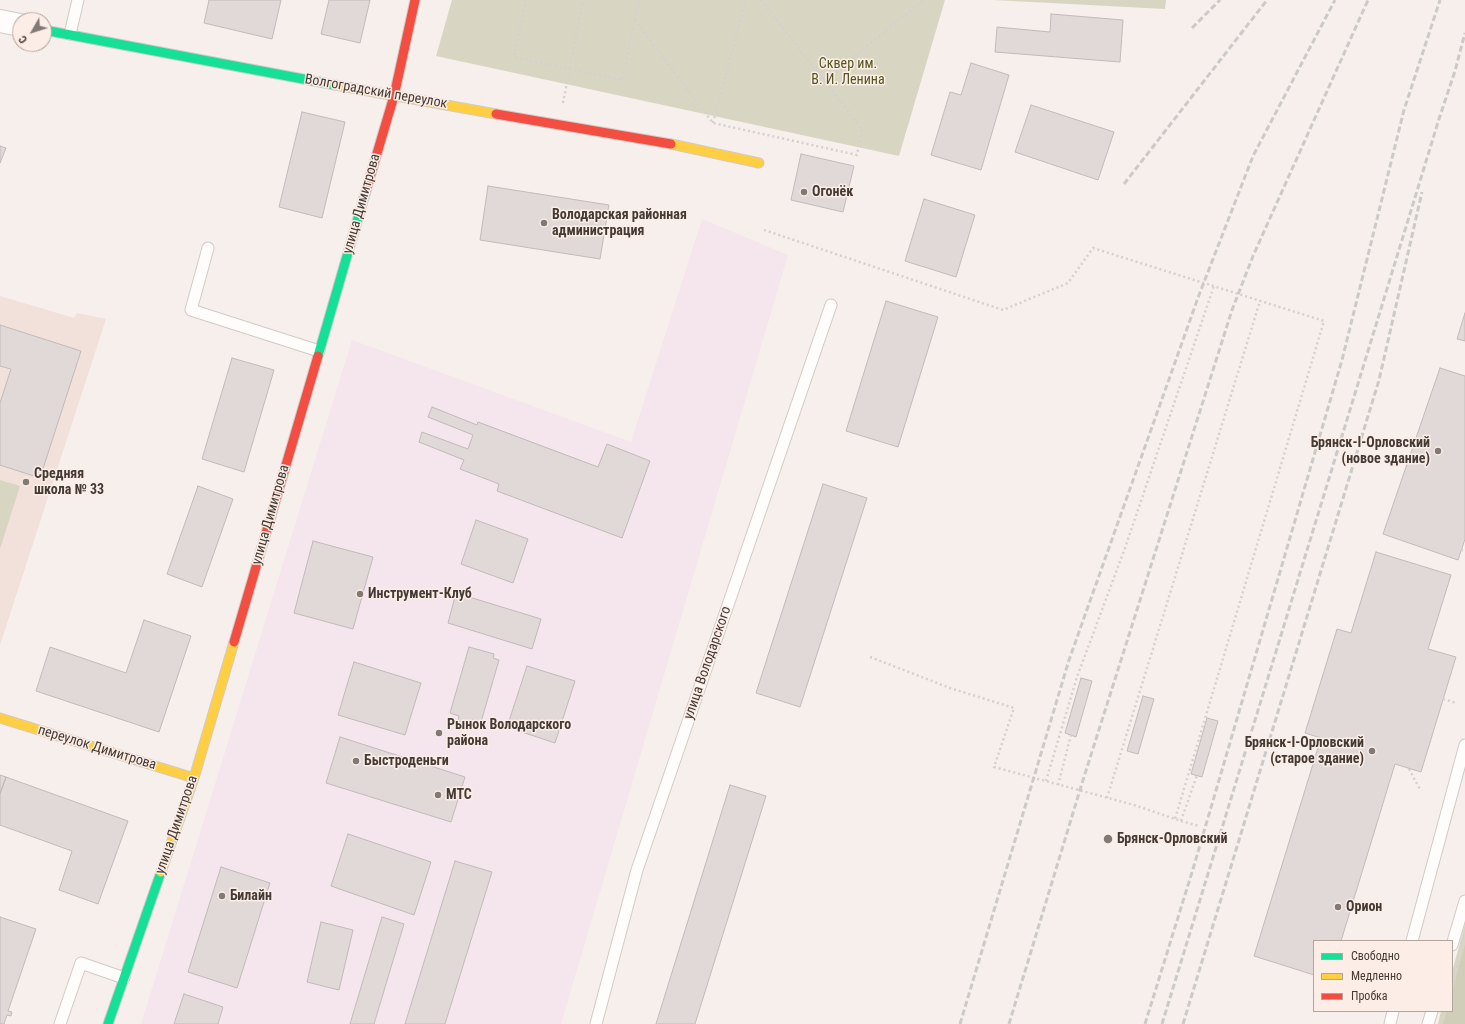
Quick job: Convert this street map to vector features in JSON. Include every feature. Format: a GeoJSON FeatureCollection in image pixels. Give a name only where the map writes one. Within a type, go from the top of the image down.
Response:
{"type":"FeatureCollection","features":[{"type":"Feature","properties":{"kind":"main road","name":"улица Димитрова"},"geometry":{"type":"LineString","coordinates":[[108,1024],[194,778],[394,96],[415,0]]}},
{"type":"Feature","properties":{"kind":"main road","name":"Волгоградский переулок"},"geometry":{"type":"LineString","coordinates":[[52,31],[394,96],[709,152],[759,163]]}},
{"type":"Feature","properties":{"kind":"main road","name":"переулок Димитрова"},"geometry":{"type":"LineString","coordinates":[[0,718],[194,778]]}},
{"type":"Feature","properties":{"kind":"street"},"geometry":{"type":"LineString","coordinates":[[0,21],[12,23]]}},
{"type":"Feature","properties":{"kind":"lane"},"geometry":{"type":"LineString","coordinates":[[70,34],[78,0]]}},
{"type":"Feature","properties":{"kind":"lane"},"geometry":{"type":"LineString","coordinates":[[208,248],[191,310],[319,351]]}},
{"type":"Feature","properties":{"kind":"lane","name":"улица Володарского"},"geometry":{"type":"LineString","coordinates":[[596,1024],[637,870],[831,305]]}},
{"type":"Feature","properties":{"kind":"lane"},"geometry":{"type":"LineString","coordinates":[[1412,940],[1465,745]]}},
{"type":"Feature","properties":{"kind":"lane"},"geometry":{"type":"LineString","coordinates":[[1453,942],[1465,901]]}},
{"type":"Feature","properties":{"kind":"lane"},"geometry":{"type":"LineString","coordinates":[[60,1024],[81,964],[124,978]]}},
{"type":"Feature","properties":{"kind":"lane"},"geometry":{"type":"LineString","coordinates":[[1390,1024],[1393,1012]]}},
{"type":"Feature","properties":{"kind":"lane"},"geometry":{"type":"LineString","coordinates":[[1428,1024],[1432,1012]]}},
{"type":"Feature","properties":{"kind":"path"},"geometry":{"type":"LineString","coordinates":[[526,0],[514,57],[622,80],[639,0]]}},
{"type":"Feature","properties":{"kind":"path"},"geometry":{"type":"LineString","coordinates":[[558,125],[583,0]]}},
{"type":"Feature","properties":{"kind":"path"},"geometry":{"type":"LineString","coordinates":[[709,152],[713,124],[746,0]]}},
{"type":"Feature","properties":{"kind":"path"},"geometry":{"type":"LineString","coordinates":[[634,20],[713,124],[857,155],[862,129],[761,0]]}},
{"type":"Feature","properties":{"kind":"path"},"geometry":{"type":"LineString","coordinates":[[824,81],[924,0]]}},
{"type":"Feature","properties":{"kind":"path"},"geometry":{"type":"LineString","coordinates":[[764,230],[1003,310],[1068,283],[1093,248],[1324,321],[1175,819]]}},
{"type":"Feature","properties":{"kind":"path"},"geometry":{"type":"LineString","coordinates":[[1046,781],[1077,677],[1125,548],[1214,286]]}},
{"type":"Feature","properties":{"kind":"path"},"geometry":{"type":"LineString","coordinates":[[1107,798],[1260,301]]}},
{"type":"Feature","properties":{"kind":"path"},"geometry":{"type":"LineString","coordinates":[[870,657],[950,688],[1014,708],[994,767],[1107,798],[1198,826]]}},
{"type":"Feature","properties":{"kind":"path"},"geometry":{"type":"LineString","coordinates":[[1443,699],[1456,703]]}},
{"type":"Feature","properties":{"kind":"path"},"geometry":{"type":"LineString","coordinates":[[1058,785],[1071,735]]}},
{"type":"Feature","properties":{"kind":"path"},"geometry":{"type":"LineString","coordinates":[[1409,769],[1421,791]]}},
{"type":"Feature","properties":{"kind":"path"},"geometry":{"type":"LineString","coordinates":[[1181,821],[1197,775]]}},
{"type":"Feature","properties":{"kind":"shaded area","name":"Рынок Володарского района"},"geometry":{"type":"Polygon","coordinates":[[[702,219],[788,255],[561,1024],[141,1024],[352,340],[631,442],[702,219]]]}},
{"type":"Feature","properties":{"kind":"shaded area","name":"Средняя школа № 33"},"geometry":{"type":"Polygon","coordinates":[[[0,296],[74,318],[77,313],[106,319],[0,645],[0,296]]]}},
{"type":"Feature","properties":{"kind":"shaded area"},"geometry":{"type":"Polygon","coordinates":[[[1465,944],[1465,1024],[1443,1024],[1447,1012],[1453,1012],[1453,988],[1465,944]]]}},
{"type":"Feature","properties":{"kind":"green space","name":"Сквер им. В. И. Ленина"},"geometry":{"type":"Polygon","coordinates":[[[452,0],[945,0],[899,156],[436,56],[452,0]]]}},
{"type":"Feature","properties":{"kind":"green space"},"geometry":{"type":"Polygon","coordinates":[[[993,0],[1166,0],[1165,9],[993,0]]]}},
{"type":"Feature","properties":{"kind":"green space"},"geometry":{"type":"Polygon","coordinates":[[[0,480],[20,486],[0,549],[0,480]]]}},
{"type":"Feature","properties":{"kind":"green space"},"geometry":{"type":"Polygon","coordinates":[[[1465,924],[1465,1024],[1438,1024],[1441,1012],[1453,1012],[1453,968],[1465,924]]]}},
{"type":"Feature","properties":{"kind":"building"},"geometry":{"type":"Polygon","coordinates":[[[209,0],[281,0],[272,39],[204,23],[209,0]]]}},
{"type":"Feature","properties":{"kind":"building"},"geometry":{"type":"Polygon","coordinates":[[[329,0],[370,0],[360,43],[321,34],[329,0]]]}},
{"type":"Feature","properties":{"kind":"building"},"geometry":{"type":"Polygon","coordinates":[[[1051,14],[1123,20],[1120,62],[995,52],[997,27],[1050,32],[1051,14]]]}},
{"type":"Feature","properties":{"kind":"building"},"geometry":{"type":"Polygon","coordinates":[[[971,63],[1009,75],[981,170],[931,155],[950,92],[961,95],[971,63]]]}},
{"type":"Feature","properties":{"kind":"building"},"geometry":{"type":"Polygon","coordinates":[[[1031,105],[1114,132],[1098,180],[1015,152],[1031,105]]]}},
{"type":"Feature","properties":{"kind":"building"},"geometry":{"type":"Polygon","coordinates":[[[302,112],[345,122],[322,218],[279,207],[302,112]]]}},
{"type":"Feature","properties":{"kind":"building"},"geometry":{"type":"Polygon","coordinates":[[[0,146],[6,148],[0,163],[0,146]]]}},
{"type":"Feature","properties":{"kind":"building"},"geometry":{"type":"Polygon","coordinates":[[[801,154],[854,166],[843,212],[791,200],[801,154]]]}},
{"type":"Feature","properties":{"kind":"building","name":"Володарская районная администрация"},"geometry":{"type":"Polygon","coordinates":[[[488,186],[609,205],[600,259],[480,240],[488,186]]]}},
{"type":"Feature","properties":{"kind":"building"},"geometry":{"type":"Polygon","coordinates":[[[924,199],[975,215],[956,277],[905,261],[924,199]]]}},
{"type":"Feature","properties":{"kind":"building"},"geometry":{"type":"Polygon","coordinates":[[[886,301],[938,317],[898,447],[846,431],[886,301]]]}},
{"type":"Feature","properties":{"kind":"building"},"geometry":{"type":"Polygon","coordinates":[[[1465,313],[1465,341],[1457,339],[1465,313]]]}},
{"type":"Feature","properties":{"kind":"building"},"geometry":{"type":"Polygon","coordinates":[[[0,325],[81,351],[40,478],[0,465],[0,403],[11,369],[0,366],[0,325]]]}},
{"type":"Feature","properties":{"kind":"building"},"geometry":{"type":"Polygon","coordinates":[[[232,358],[274,370],[244,472],[202,459],[232,358]]]}},
{"type":"Feature","properties":{"kind":"building","name":"Брянск-I-Орловский (новое здание)"},"geometry":{"type":"Polygon","coordinates":[[[1440,368],[1465,376],[1465,539],[1458,560],[1383,534],[1440,368]]]}},
{"type":"Feature","properties":{"kind":"building"},"geometry":{"type":"Polygon","coordinates":[[[432,407],[477,425],[478,422],[598,467],[607,444],[650,461],[622,538],[497,491],[499,484],[460,469],[464,460],[419,442],[422,432],[468,449],[473,435],[428,417],[432,407]]]}},
{"type":"Feature","properties":{"kind":"building"},"geometry":{"type":"Polygon","coordinates":[[[823,484],[867,498],[800,707],[756,693],[823,484]]]}},
{"type":"Feature","properties":{"kind":"building"},"geometry":{"type":"Polygon","coordinates":[[[198,486],[233,499],[202,587],[167,574],[198,486]]]}},
{"type":"Feature","properties":{"kind":"building"},"geometry":{"type":"Polygon","coordinates":[[[476,520],[528,539],[513,583],[461,564],[476,520]]]}},
{"type":"Feature","properties":{"kind":"building"},"geometry":{"type":"Polygon","coordinates":[[[313,541],[373,557],[353,629],[294,613],[313,541]]]}},
{"type":"Feature","properties":{"kind":"building","name":"Брянск-I-Орловский (старое здание)"},"geometry":{"type":"Polygon","coordinates":[[[1376,552],[1451,575],[1428,649],[1456,657],[1421,772],[1395,764],[1341,940],[1313,940],[1313,975],[1254,956],[1321,738],[1305,733],[1337,629],[1351,633],[1376,552]]]}},
{"type":"Feature","properties":{"kind":"building"},"geometry":{"type":"Polygon","coordinates":[[[456,593],[541,619],[532,649],[448,623],[456,593]]]}},
{"type":"Feature","properties":{"kind":"building"},"geometry":{"type":"Polygon","coordinates":[[[144,620],[191,636],[159,732],[36,691],[50,647],[126,673],[144,620]]]}},
{"type":"Feature","properties":{"kind":"building"},"geometry":{"type":"Polygon","coordinates":[[[469,647],[494,654],[493,658],[499,660],[481,722],[472,720],[471,725],[458,721],[459,716],[450,713],[469,647]]]}},
{"type":"Feature","properties":{"kind":"building"},"geometry":{"type":"Polygon","coordinates":[[[354,662],[421,683],[405,735],[338,715],[354,662]]]}},
{"type":"Feature","properties":{"kind":"building"},"geometry":{"type":"Polygon","coordinates":[[[527,666],[575,681],[555,743],[507,727],[527,666]]]}},
{"type":"Feature","properties":{"kind":"building"},"geometry":{"type":"Polygon","coordinates":[[[1081,678],[1092,681],[1076,737],[1065,733],[1081,678]]]}},
{"type":"Feature","properties":{"kind":"building"},"geometry":{"type":"Polygon","coordinates":[[[1143,696],[1154,699],[1138,754],[1127,751],[1143,696]]]}},
{"type":"Feature","properties":{"kind":"building"},"geometry":{"type":"Polygon","coordinates":[[[1207,718],[1218,721],[1202,777],[1191,774],[1207,718]]]}},
{"type":"Feature","properties":{"kind":"building"},"geometry":{"type":"Polygon","coordinates":[[[340,737],[465,777],[451,822],[326,783],[340,737]]]}},
{"type":"Feature","properties":{"kind":"building"},"geometry":{"type":"Polygon","coordinates":[[[0,775],[6,777],[0,794],[0,775]]]}},
{"type":"Feature","properties":{"kind":"building"},"geometry":{"type":"Polygon","coordinates":[[[6,777],[128,821],[98,904],[59,890],[72,851],[0,825],[0,794],[6,777]]]}},
{"type":"Feature","properties":{"kind":"building"},"geometry":{"type":"Polygon","coordinates":[[[730,785],[766,796],[695,1024],[656,1024],[730,785]]]}},
{"type":"Feature","properties":{"kind":"building"},"geometry":{"type":"Polygon","coordinates":[[[348,834],[431,862],[414,915],[331,886],[348,834]]]}},
{"type":"Feature","properties":{"kind":"building"},"geometry":{"type":"Polygon","coordinates":[[[455,861],[492,872],[445,1024],[405,1024],[455,861]]]}},
{"type":"Feature","properties":{"kind":"building"},"geometry":{"type":"Polygon","coordinates":[[[221,867],[270,883],[237,988],[188,972],[221,867]]]}},
{"type":"Feature","properties":{"kind":"building"},"geometry":{"type":"Polygon","coordinates":[[[0,917],[36,929],[8,1011],[12,1012],[11,1016],[7,1015],[4,1024],[0,1024],[0,917]]]}},
{"type":"Feature","properties":{"kind":"building"},"geometry":{"type":"Polygon","coordinates":[[[382,917],[404,924],[374,1024],[350,1024],[382,917]]]}},
{"type":"Feature","properties":{"kind":"building"},"geometry":{"type":"Polygon","coordinates":[[[321,922],[353,930],[339,990],[307,982],[321,922]]]}},
{"type":"Feature","properties":{"kind":"building"},"geometry":{"type":"Polygon","coordinates":[[[184,994],[223,1007],[218,1024],[174,1024],[184,994]]]}},
{"type":"Feature","properties":{"kind":"railway"},"geometry":{"type":"LineString","coordinates":[[1192,28],[1220,0]]}},
{"type":"Feature","properties":{"kind":"railway"},"geometry":{"type":"LineString","coordinates":[[1124,184],[1267,0]]}},
{"type":"Feature","properties":{"kind":"railway"},"geometry":{"type":"LineString","coordinates":[[960,1024],[1069,660],[1199,295],[1253,156],[1335,0]]}},
{"type":"Feature","properties":{"kind":"railway"},"geometry":{"type":"LineString","coordinates":[[1009,1024],[1083,780],[1232,310],[1253,256],[1368,0]]}},
{"type":"Feature","properties":{"kind":"railway"},"geometry":{"type":"LineString","coordinates":[[1145,1024],[1193,869],[1342,360],[1404,110],[1440,0]]}},
{"type":"Feature","properties":{"kind":"railway"},"geometry":{"type":"LineString","coordinates":[[1162,1024],[1455,71],[1465,33]]}},
{"type":"Feature","properties":{"kind":"railway"},"geometry":{"type":"LineString","coordinates":[[1183,1024],[1379,380],[1422,192]]}},
{"type":"Feature","properties":{"kind":"traffic: fast"},"geometry":{"type":"LineString","coordinates":[[52,32],[335,85]]}},
{"type":"Feature","properties":{"kind":"traffic: fast"},"geometry":{"type":"LineString","coordinates":[[318,356],[365,194]]}},
{"type":"Feature","properties":{"kind":"traffic: fast"},"geometry":{"type":"LineString","coordinates":[[108,1024],[161,872]]}},
{"type":"Feature","properties":{"kind":"traffic: slow"},"geometry":{"type":"LineString","coordinates":[[335,85],[496,114]]}},
{"type":"Feature","properties":{"kind":"traffic: slow"},"geometry":{"type":"LineString","coordinates":[[671,144],[759,163]]}},
{"type":"Feature","properties":{"kind":"traffic: slow"},"geometry":{"type":"LineString","coordinates":[[161,872],[194,778],[234,642]]}},
{"type":"Feature","properties":{"kind":"traffic: slow"},"geometry":{"type":"LineString","coordinates":[[0,718],[194,778]]}},
{"type":"Feature","properties":{"kind":"traffic: jam"},"geometry":{"type":"LineString","coordinates":[[365,194],[394,96],[415,0]]}},
{"type":"Feature","properties":{"kind":"traffic: jam"},"geometry":{"type":"LineString","coordinates":[[496,114],[671,144]]}},
{"type":"Feature","properties":{"kind":"traffic: jam"},"geometry":{"type":"LineString","coordinates":[[234,642],[318,356]]}},
{"type":"Feature","properties":{"kind":"place","name":"Огонёк"},"geometry":{"type":"Point","coordinates":[804,192]}},
{"type":"Feature","properties":{"kind":"place","name":"Володарская районная администрация"},"geometry":{"type":"Point","coordinates":[544,223]}},
{"type":"Feature","properties":{"kind":"place","name":"Брянск-I-Орловский (новое здание)"},"geometry":{"type":"Point","coordinates":[1438,451]}},
{"type":"Feature","properties":{"kind":"place","name":"Средняя школа № 33"},"geometry":{"type":"Point","coordinates":[26,482]}},
{"type":"Feature","properties":{"kind":"place","name":"Инструмент-Клуб"},"geometry":{"type":"Point","coordinates":[360,594]}},
{"type":"Feature","properties":{"kind":"place","name":"Рынок Володарского района"},"geometry":{"type":"Point","coordinates":[439,733]}},
{"type":"Feature","properties":{"kind":"place","name":"Брянск-I-Орловский (старое здание)"},"geometry":{"type":"Point","coordinates":[1372,751]}},
{"type":"Feature","properties":{"kind":"place","name":"Быстроденьги"},"geometry":{"type":"Point","coordinates":[356,761]}},
{"type":"Feature","properties":{"kind":"place","name":"МТС"},"geometry":{"type":"Point","coordinates":[438,795]}},
{"type":"Feature","properties":{"kind":"place","name":"Брянск-Орловский"},"geometry":{"type":"Point","coordinates":[1108,839]}},
{"type":"Feature","properties":{"kind":"place","name":"Билайн"},"geometry":{"type":"Point","coordinates":[222,896]}},
{"type":"Feature","properties":{"kind":"place","name":"Орион"},"geometry":{"type":"Point","coordinates":[1338,907]}}]}
